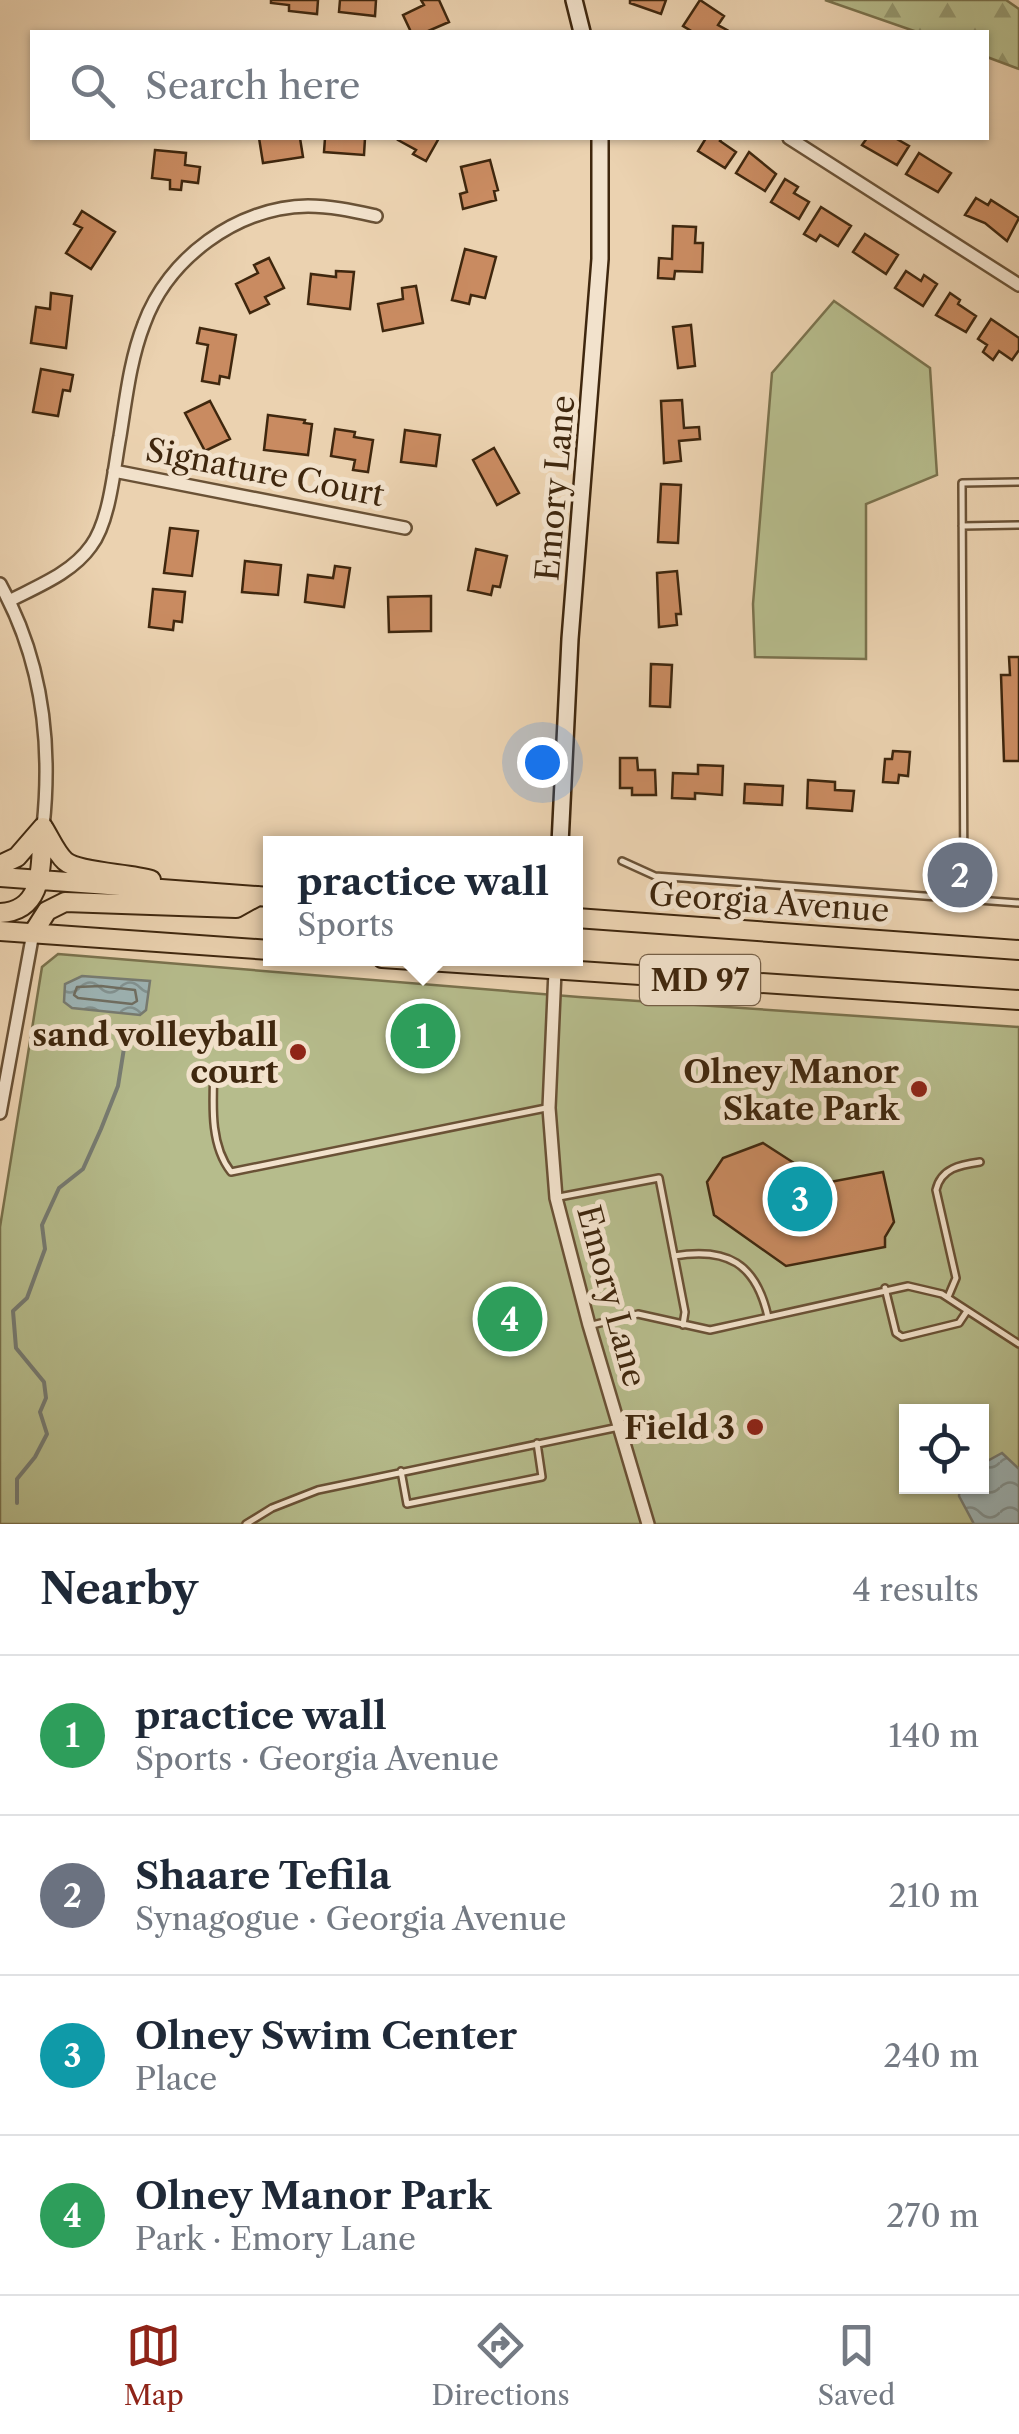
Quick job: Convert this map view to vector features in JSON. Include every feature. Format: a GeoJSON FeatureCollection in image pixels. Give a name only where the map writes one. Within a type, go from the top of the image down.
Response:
{"type":"FeatureCollection","features":[{"type":"Feature","properties":{"kind":"main road"},"geometry":{"type":"LineString","coordinates":[[0,865],[17,856],[43,828]]}},
{"type":"Feature","properties":{"kind":"main road"},"geometry":{"type":"LineString","coordinates":[[0,913],[26,906],[36,892],[43,828]]}},
{"type":"Feature","properties":{"kind":"main road"},"geometry":{"type":"LineString","coordinates":[[43,828],[60,855],[74,867],[115,872],[178,890]]}},
{"type":"Feature","properties":{"kind":"main road"},"geometry":{"type":"LineString","coordinates":[[0,878],[263,896]]}},
{"type":"Feature","properties":{"kind":"main road"},"geometry":{"type":"LineString","coordinates":[[32,934],[47,910],[65,902],[236,908],[263,896]]}},
{"type":"Feature","properties":{"kind":"main road","name":"Georgia Avenue"},"geometry":{"type":"LineString","coordinates":[[583,919],[1019,950]]}},
{"type":"Feature","properties":{"kind":"main road"},"geometry":{"type":"LineString","coordinates":[[0,931],[263,950]]}},
{"type":"Feature","properties":{"kind":"main road","name":"MD 97"},"geometry":{"type":"LineString","coordinates":[[568,966],[1019,1000]]}},
{"type":"Feature","properties":{"kind":"street"},"geometry":{"type":"LineString","coordinates":[[574,0],[582,30]]}},
{"type":"Feature","properties":{"kind":"street","name":"Emory Lane"},"geometry":{"type":"LineString","coordinates":[[560,836],[570,639],[600,258],[600,140]]}},
{"type":"Feature","properties":{"kind":"street"},"geometry":{"type":"LineString","coordinates":[[792,140],[1019,284]]}},
{"type":"Feature","properties":{"kind":"street"},"geometry":{"type":"LineString","coordinates":[[9,600],[61,573],[94,544],[114,470],[144,324],[157,296],[185,259],[231,226],[278,209],[335,208],[376,216]]}},
{"type":"Feature","properties":{"kind":"street","name":"Signature Court"},"geometry":{"type":"LineString","coordinates":[[114,470],[405,528]]}},
{"type":"Feature","properties":{"kind":"street"},"geometry":{"type":"LineString","coordinates":[[0,584],[35,669],[43,707],[47,790],[43,828]]}},
{"type":"Feature","properties":{"kind":"street"},"geometry":{"type":"LineString","coordinates":[[0,1113],[32,934]]}},
{"type":"Feature","properties":{"kind":"street","name":"Emory Lane"},"geometry":{"type":"LineString","coordinates":[[555,966],[549,1108],[556,1198],[648,1524]]}},
{"type":"Feature","properties":{"kind":"lane"},"geometry":{"type":"LineString","coordinates":[[964,900],[962,482],[1019,482]]}},
{"type":"Feature","properties":{"kind":"lane"},"geometry":{"type":"LineString","coordinates":[[962,526],[1019,525]]}},
{"type":"Feature","properties":{"kind":"lane"},"geometry":{"type":"LineString","coordinates":[[622,861],[655,876],[1019,904]]}},
{"type":"Feature","properties":{"kind":"lane"},"geometry":{"type":"LineString","coordinates":[[214,1068],[212,1118],[224,1162],[231,1172],[549,1108]]}},
{"type":"Feature","properties":{"kind":"lane"},"geometry":{"type":"LineString","coordinates":[[948,1297],[956,1278],[936,1190],[938,1179],[958,1166],[980,1162]]}},
{"type":"Feature","properties":{"kind":"lane"},"geometry":{"type":"LineString","coordinates":[[556,1198],[659,1178],[685,1312],[683,1324]]}},
{"type":"Feature","properties":{"kind":"lane"},"geometry":{"type":"LineString","coordinates":[[674,1256],[709,1252],[749,1273],[760,1287],[768,1317]]}},
{"type":"Feature","properties":{"kind":"lane"},"geometry":{"type":"LineString","coordinates":[[885,1288],[896,1332],[902,1337],[959,1323],[968,1309]]}},
{"type":"Feature","properties":{"kind":"lane"},"geometry":{"type":"LineString","coordinates":[[589,1325],[638,1314],[710,1330],[885,1288],[926,1288],[968,1309],[1019,1344]]}},
{"type":"Feature","properties":{"kind":"lane"},"geometry":{"type":"LineString","coordinates":[[246,1524],[310,1492],[620,1427]]}},
{"type":"Feature","properties":{"kind":"lane"},"geometry":{"type":"LineString","coordinates":[[401,1471],[407,1504],[542,1477],[538,1444]]}},
{"type":"Feature","properties":{"kind":"green space"},"geometry":{"type":"Polygon","coordinates":[[[825,0],[1006,0],[1019,9],[1019,69],[989,58],[989,30],[911,30],[825,0]]]}},
{"type":"Feature","properties":{"kind":"green space"},"geometry":{"type":"Polygon","coordinates":[[[834,301],[930,368],[937,475],[866,504],[866,659],[755,657],[753,604],[772,373],[834,301]]]}},
{"type":"Feature","properties":{"kind":"green space"},"geometry":{"type":"Polygon","coordinates":[[[58,954],[579,997],[1019,1027],[1019,1524],[0,1524],[0,1227],[42,967],[58,954]]]}},
{"type":"Feature","properties":{"kind":"water"},"geometry":{"type":"Polygon","coordinates":[[[82,976],[150,981],[146,1010],[140,1015],[72,1008],[64,1002],[65,984],[82,976]]]}},
{"type":"Feature","properties":{"kind":"water"},"geometry":{"type":"Polygon","coordinates":[[[1002,1453],[1019,1469],[1019,1524],[974,1524],[959,1496],[989,1494],[989,1460],[1002,1453]]]}},
{"type":"Feature","properties":{"kind":"building"},"geometry":{"type":"Polygon","coordinates":[[[271,0],[318,0],[317,14],[289,11],[289,5],[271,0]]]}},
{"type":"Feature","properties":{"kind":"building"},"geometry":{"type":"Polygon","coordinates":[[[340,0],[376,0],[375,16],[339,12],[340,0]]]}},
{"type":"Feature","properties":{"kind":"building"},"geometry":{"type":"Polygon","coordinates":[[[421,0],[439,0],[449,22],[431,30],[410,30],[403,15],[424,5],[421,0]]]}},
{"type":"Feature","properties":{"kind":"building"},"geometry":{"type":"Polygon","coordinates":[[[630,0],[666,0],[661,14],[630,0]]]}},
{"type":"Feature","properties":{"kind":"building"},"geometry":{"type":"Polygon","coordinates":[[[700,0],[724,16],[718,25],[727,30],[690,30],[683,26],[700,0]]]}},
{"type":"Feature","properties":{"kind":"building"},"geometry":{"type":"Polygon","coordinates":[[[259,140],[300,140],[303,157],[263,163],[259,140]]]}},
{"type":"Feature","properties":{"kind":"building"},"geometry":{"type":"Polygon","coordinates":[[[325,140],[365,140],[364,155],[324,152],[325,140]]]}},
{"type":"Feature","properties":{"kind":"building"},"geometry":{"type":"Polygon","coordinates":[[[398,140],[438,140],[426,161],[413,154],[416,150],[398,140]]]}},
{"type":"Feature","properties":{"kind":"building"},"geometry":{"type":"Polygon","coordinates":[[[705,140],[721,140],[736,152],[725,168],[698,151],[705,140]]]}},
{"type":"Feature","properties":{"kind":"building"},"geometry":{"type":"Polygon","coordinates":[[[866,140],[898,140],[909,146],[897,165],[862,145],[866,140]]]}},
{"type":"Feature","properties":{"kind":"building"},"geometry":{"type":"Polygon","coordinates":[[[155,150],[186,153],[185,165],[200,167],[198,183],[182,181],[181,190],[170,189],[170,180],[152,178],[155,150]]]}},
{"type":"Feature","properties":{"kind":"building"},"geometry":{"type":"Polygon","coordinates":[[[749,152],[776,174],[765,191],[736,173],[749,152]]]}},
{"type":"Feature","properties":{"kind":"building"},"geometry":{"type":"Polygon","coordinates":[[[919,153],[951,173],[938,192],[906,174],[919,153]]]}},
{"type":"Feature","properties":{"kind":"building"},"geometry":{"type":"Polygon","coordinates":[[[490,160],[498,190],[494,191],[496,200],[463,209],[460,194],[467,192],[461,167],[490,160]]]}},
{"type":"Feature","properties":{"kind":"building"},"geometry":{"type":"Polygon","coordinates":[[[785,179],[798,187],[794,193],[809,202],[799,219],[771,202],[785,179]]]}},
{"type":"Feature","properties":{"kind":"building"},"geometry":{"type":"Polygon","coordinates":[[[976,198],[988,205],[991,200],[1019,218],[1007,241],[985,223],[965,215],[976,198]]]}},
{"type":"Feature","properties":{"kind":"building"},"geometry":{"type":"Polygon","coordinates":[[[821,207],[851,226],[838,246],[820,235],[816,241],[804,234],[821,207]]]}},
{"type":"Feature","properties":{"kind":"building"},"geometry":{"type":"Polygon","coordinates":[[[82,211],[115,232],[91,269],[66,253],[82,228],[74,224],[82,211]]]}},
{"type":"Feature","properties":{"kind":"building"},"geometry":{"type":"Polygon","coordinates":[[[673,226],[696,227],[695,243],[703,243],[702,272],[675,271],[674,279],[658,278],[659,258],[672,259],[673,226]]]}},
{"type":"Feature","properties":{"kind":"building"},"geometry":{"type":"Polygon","coordinates":[[[865,234],[898,255],[886,274],[853,252],[865,234]]]}},
{"type":"Feature","properties":{"kind":"building"},"geometry":{"type":"Polygon","coordinates":[[[465,249],[496,257],[485,298],[471,295],[469,304],[452,300],[465,249]]]}},
{"type":"Feature","properties":{"kind":"building"},"geometry":{"type":"Polygon","coordinates":[[[269,258],[284,288],[265,297],[269,304],[250,313],[236,284],[258,273],[254,265],[269,258]]]}},
{"type":"Feature","properties":{"kind":"building"},"geometry":{"type":"Polygon","coordinates":[[[336,271],[354,272],[350,309],[308,304],[311,274],[336,277],[336,271]]]}},
{"type":"Feature","properties":{"kind":"building"},"geometry":{"type":"Polygon","coordinates":[[[906,271],[921,281],[924,275],[937,284],[923,306],[895,288],[906,271]]]}},
{"type":"Feature","properties":{"kind":"building"},"geometry":{"type":"Polygon","coordinates":[[[416,286],[423,323],[383,331],[378,304],[403,299],[402,288],[416,286]]]}},
{"type":"Feature","properties":{"kind":"building"},"geometry":{"type":"Polygon","coordinates":[[[51,293],[72,296],[66,348],[31,343],[36,307],[50,309],[51,293]]]}},
{"type":"Feature","properties":{"kind":"building"},"geometry":{"type":"Polygon","coordinates":[[[950,293],[976,316],[966,332],[936,315],[950,293]]]}},
{"type":"Feature","properties":{"kind":"building"},"geometry":{"type":"Polygon","coordinates":[[[991,319],[1019,338],[1019,350],[1012,360],[999,351],[993,360],[983,352],[987,345],[978,339],[991,319]]]}},
{"type":"Feature","properties":{"kind":"building"},"geometry":{"type":"Polygon","coordinates":[[[691,325],[695,366],[678,368],[673,327],[691,325]]]}},
{"type":"Feature","properties":{"kind":"building"},"geometry":{"type":"Polygon","coordinates":[[[200,328],[236,335],[229,378],[220,376],[219,384],[202,381],[208,345],[197,343],[200,328]]]}},
{"type":"Feature","properties":{"kind":"building"},"geometry":{"type":"Polygon","coordinates":[[[41,369],[73,375],[70,391],[63,390],[58,416],[33,412],[41,369]]]}},
{"type":"Feature","properties":{"kind":"building"},"geometry":{"type":"Polygon","coordinates":[[[682,400],[684,428],[699,427],[700,439],[679,441],[681,461],[664,463],[661,401],[682,400]]]}},
{"type":"Feature","properties":{"kind":"building"},"geometry":{"type":"Polygon","coordinates":[[[210,401],[230,439],[205,451],[185,413],[210,401]]]}},
{"type":"Feature","properties":{"kind":"building"},"geometry":{"type":"Polygon","coordinates":[[[268,415],[312,424],[308,455],[264,450],[268,415]]]}},
{"type":"Feature","properties":{"kind":"building"},"geometry":{"type":"Polygon","coordinates":[[[335,429],[373,440],[368,472],[353,470],[355,460],[331,456],[335,429]]]}},
{"type":"Feature","properties":{"kind":"building"},"geometry":{"type":"Polygon","coordinates":[[[405,430],[440,435],[436,466],[401,462],[405,430]]]}},
{"type":"Feature","properties":{"kind":"building"},"geometry":{"type":"Polygon","coordinates":[[[494,448],[519,493],[497,505],[473,460],[494,448]]]}},
{"type":"Feature","properties":{"kind":"building"},"geometry":{"type":"Polygon","coordinates":[[[661,484],[681,485],[678,543],[658,542],[661,484]]]}},
{"type":"Feature","properties":{"kind":"building"},"geometry":{"type":"Polygon","coordinates":[[[170,528],[198,531],[192,576],[164,573],[170,528]]]}},
{"type":"Feature","properties":{"kind":"building"},"geometry":{"type":"Polygon","coordinates":[[[476,549],[507,556],[500,587],[493,586],[491,595],[468,590],[476,549]]]}},
{"type":"Feature","properties":{"kind":"building"},"geometry":{"type":"Polygon","coordinates":[[[245,561],[281,565],[278,595],[242,592],[245,561]]]}},
{"type":"Feature","properties":{"kind":"building"},"geometry":{"type":"Polygon","coordinates":[[[335,566],[350,568],[344,607],[305,602],[308,575],[333,578],[335,566]]]}},
{"type":"Feature","properties":{"kind":"building"},"geometry":{"type":"Polygon","coordinates":[[[677,571],[681,614],[676,614],[677,625],[659,627],[657,573],[677,571]]]}},
{"type":"Feature","properties":{"kind":"building"},"geometry":{"type":"Polygon","coordinates":[[[153,589],[185,592],[182,622],[174,621],[173,630],[149,627],[153,589]]]}},
{"type":"Feature","properties":{"kind":"building"},"geometry":{"type":"Polygon","coordinates":[[[431,596],[431,631],[389,632],[388,597],[431,596]]]}},
{"type":"Feature","properties":{"kind":"building"},"geometry":{"type":"Polygon","coordinates":[[[1009,657],[1019,657],[1019,761],[1004,761],[1001,675],[1010,675],[1009,657]]]}},
{"type":"Feature","properties":{"kind":"building"},"geometry":{"type":"Polygon","coordinates":[[[651,664],[672,665],[670,707],[650,706],[651,664]]]}},
{"type":"Feature","properties":{"kind":"building"},"geometry":{"type":"Polygon","coordinates":[[[893,751],[910,752],[908,776],[899,775],[898,783],[883,782],[885,759],[892,759],[893,751]]]}},
{"type":"Feature","properties":{"kind":"building"},"geometry":{"type":"Polygon","coordinates":[[[620,758],[637,758],[638,770],[655,770],[656,795],[632,795],[632,788],[620,788],[620,758]]]}},
{"type":"Feature","properties":{"kind":"building"},"geometry":{"type":"Polygon","coordinates":[[[698,765],[723,766],[722,795],[695,793],[695,799],[672,798],[673,773],[698,774],[698,765]]]}},
{"type":"Feature","properties":{"kind":"building"},"geometry":{"type":"Polygon","coordinates":[[[808,780],[835,782],[835,790],[854,791],[852,811],[807,808],[808,780]]]}},
{"type":"Feature","properties":{"kind":"building"},"geometry":{"type":"Polygon","coordinates":[[[745,784],[783,786],[782,805],[744,803],[745,784]]]}},
{"type":"Feature","properties":{"kind":"building"},"geometry":{"type":"Polygon","coordinates":[[[763,1143],[825,1183],[883,1172],[894,1222],[885,1237],[885,1247],[786,1266],[714,1215],[707,1182],[723,1158],[763,1143]]]}},
{"type":"Feature","properties":{"kind":"waterway"},"geometry":{"type":"LineString","coordinates":[[17,1503],[17,1479],[47,1434],[40,1412],[46,1398],[44,1382],[16,1348],[13,1311],[27,1298],[45,1249],[42,1225],[59,1188],[83,1169],[101,1129],[118,1086],[125,1042]]}},
{"type":"Feature","properties":{"kind":"place","name":"Shaare Tefila"},"geometry":{"type":"Point","coordinates":[960,875]}},
{"type":"Feature","properties":{"kind":"place","name":"practice wall"},"geometry":{"type":"Point","coordinates":[423,1036]}},
{"type":"Feature","properties":{"kind":"place","name":"sand volleyball court"},"geometry":{"type":"Point","coordinates":[298,1052]}},
{"type":"Feature","properties":{"kind":"place","name":"Olney Manor Skate Park"},"geometry":{"type":"Point","coordinates":[919,1089]}},
{"type":"Feature","properties":{"kind":"place","name":"Olney Swim Center"},"geometry":{"type":"Point","coordinates":[800,1199]}},
{"type":"Feature","properties":{"kind":"place","name":"Olney Manor Park"},"geometry":{"type":"Point","coordinates":[510,1319]}},
{"type":"Feature","properties":{"kind":"place","name":"Field 3"},"geometry":{"type":"Point","coordinates":[755,1427]}}]}
